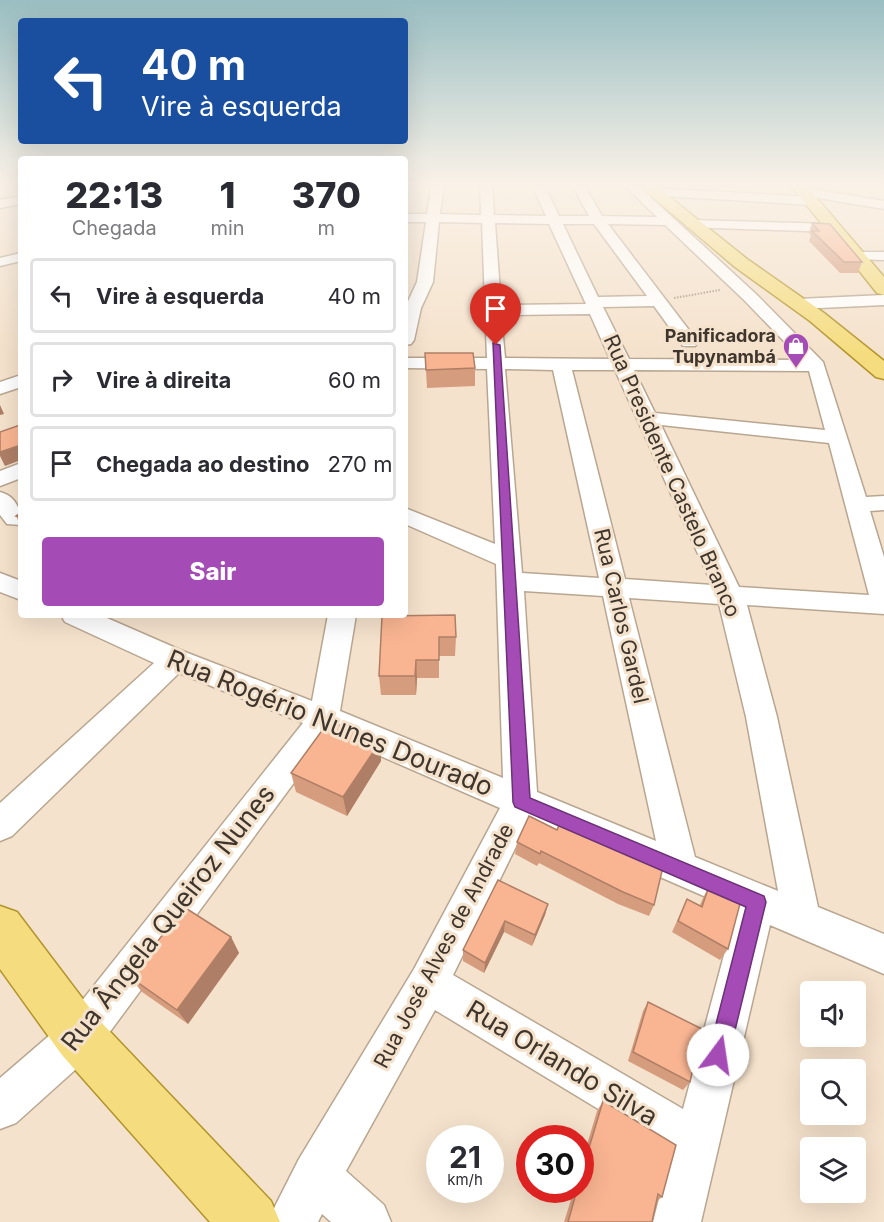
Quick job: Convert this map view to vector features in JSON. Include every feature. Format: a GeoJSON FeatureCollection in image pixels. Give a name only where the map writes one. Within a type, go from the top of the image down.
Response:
{"type":"FeatureCollection","features":[{"type":"Feature","properties":{"kind":"main road"},"geometry":{"type":"LineString","coordinates":[[713,240],[884,372]]}},
{"type":"Feature","properties":{"kind":"main road"},"geometry":{"type":"LineString","coordinates":[[843,240],[884,289]]}},
{"type":"Feature","properties":{"kind":"main road"},"geometry":{"type":"LineString","coordinates":[[745,292],[791,299]]}},
{"type":"Feature","properties":{"kind":"main road"},"geometry":{"type":"LineString","coordinates":[[0,929],[80,1036],[250,1222]]}},
{"type":"Feature","properties":{"kind":"street"},"geometry":{"type":"LineString","coordinates":[[408,318],[411,297],[425,282],[420,240]]}},
{"type":"Feature","properties":{"kind":"street","name":"Rua José Alves de Andrade"},"geometry":{"type":"LineString","coordinates":[[291,1222],[428,983],[521,802],[510,570],[489,240]]}},
{"type":"Feature","properties":{"kind":"street","name":"Rua Presidente Castelo Branco"},"geometry":{"type":"LineString","coordinates":[[564,240],[731,597],[749,657],[765,727],[802,921]]}},
{"type":"Feature","properties":{"kind":"street"},"geometry":{"type":"LineString","coordinates":[[613,240],[689,342]]}},
{"type":"Feature","properties":{"kind":"street"},"geometry":{"type":"LineString","coordinates":[[408,517],[510,570],[615,586],[731,597],[884,603],[817,366],[745,292],[689,240]]}},
{"type":"Feature","properties":{"kind":"street"},"geometry":{"type":"LineString","coordinates":[[857,256],[884,256]]}},
{"type":"Feature","properties":{"kind":"street"},"geometry":{"type":"LineString","coordinates":[[0,261],[18,258]]}},
{"type":"Feature","properties":{"kind":"street"},"geometry":{"type":"LineString","coordinates":[[791,299],[884,300]]}},
{"type":"Feature","properties":{"kind":"street"},"geometry":{"type":"LineString","coordinates":[[494,310],[658,301]]}},
{"type":"Feature","properties":{"kind":"street"},"geometry":{"type":"LineString","coordinates":[[408,363],[817,366]]}},
{"type":"Feature","properties":{"kind":"street","name":"Rua Carlos Gardel"},"geometry":{"type":"LineString","coordinates":[[561,364],[680,868]]}},
{"type":"Feature","properties":{"kind":"street"},"geometry":{"type":"LineString","coordinates":[[0,367],[11,384]]}},
{"type":"Feature","properties":{"kind":"street"},"geometry":{"type":"LineString","coordinates":[[649,418],[838,438]]}},
{"type":"Feature","properties":{"kind":"street"},"geometry":{"type":"LineString","coordinates":[[0,479],[18,471]]}},
{"type":"Feature","properties":{"kind":"street"},"geometry":{"type":"LineString","coordinates":[[0,499],[12,521]]}},
{"type":"Feature","properties":{"kind":"street"},"geometry":{"type":"LineString","coordinates":[[857,504],[884,504]]}},
{"type":"Feature","properties":{"kind":"street"},"geometry":{"type":"LineString","coordinates":[[0,582],[18,590]]}},
{"type":"Feature","properties":{"kind":"street","name":"Rua Rogério Nunes Dourado"},"geometry":{"type":"LineString","coordinates":[[82,618],[175,660],[324,718],[884,954]]}},
{"type":"Feature","properties":{"kind":"street"},"geometry":{"type":"LineString","coordinates":[[324,718],[341,618]]}},
{"type":"Feature","properties":{"kind":"street"},"geometry":{"type":"LineString","coordinates":[[0,825],[175,660]]}},
{"type":"Feature","properties":{"kind":"street","name":"Rua Ângela Queiroz Nunes"},"geometry":{"type":"LineString","coordinates":[[0,1107],[80,1036],[324,718]]}},
{"type":"Feature","properties":{"kind":"street"},"geometry":{"type":"LineString","coordinates":[[677,1222],[757,902]]}},
{"type":"Feature","properties":{"kind":"street","name":"Rua Orlando Silva"},"geometry":{"type":"LineString","coordinates":[[428,983],[696,1142]]}},
{"type":"Feature","properties":{"kind":"street"},"geometry":{"type":"LineString","coordinates":[[316,1176],[367,1222]]}},
{"type":"Feature","properties":{"kind":"path"},"geometry":{"type":"LineString","coordinates":[[658,301],[745,292]]}},
{"type":"Feature","properties":{"kind":"building"},"geometry":{"type":"Polygon","coordinates":[[[821,240],[843,240],[862,262],[844,262],[821,240]]]}},
{"type":"Feature","properties":{"kind":"building"},"geometry":{"type":"Polygon","coordinates":[[[425,353],[473,353],[475,368],[426,370],[425,353]]]}},
{"type":"Feature","properties":{"kind":"building"},"geometry":{"type":"Polygon","coordinates":[[[18,426],[18,446],[0,452],[0,432],[18,426]]]}},
{"type":"Feature","properties":{"kind":"building"},"geometry":{"type":"Polygon","coordinates":[[[455,615],[456,637],[439,637],[439,660],[416,660],[415,676],[379,676],[382,618],[408,618],[408,616],[455,615]]]}},
{"type":"Feature","properties":{"kind":"building"},"geometry":{"type":"Polygon","coordinates":[[[329,721],[380,742],[343,797],[291,773],[329,721]]]}},
{"type":"Feature","properties":{"kind":"building"},"geometry":{"type":"Polygon","coordinates":[[[529,816],[557,830],[560,823],[663,867],[654,905],[541,851],[540,854],[517,842],[529,816]]]}},
{"type":"Feature","properties":{"kind":"building"},"geometry":{"type":"Polygon","coordinates":[[[498,880],[548,904],[535,935],[505,921],[485,963],[463,950],[498,880]]]}},
{"type":"Feature","properties":{"kind":"building"},"geometry":{"type":"Polygon","coordinates":[[[709,886],[741,900],[728,949],[678,921],[687,899],[702,907],[709,886]]]}},
{"type":"Feature","properties":{"kind":"building"},"geometry":{"type":"Polygon","coordinates":[[[184,907],[231,937],[177,1010],[130,977],[184,907]]]}},
{"type":"Feature","properties":{"kind":"building"},"geometry":{"type":"Polygon","coordinates":[[[648,1002],[702,1029],[690,1082],[633,1052],[648,1002]]]}},
{"type":"Feature","properties":{"kind":"building"},"geometry":{"type":"Polygon","coordinates":[[[603,1101],[676,1145],[662,1197],[658,1194],[652,1222],[568,1222],[573,1203],[594,1203],[594,1131],[603,1101]]]}},
{"type":"Feature","properties":{"kind":"place","name":"Panificadora Tupynambá"},"geometry":{"type":"Point","coordinates":[796,369]}},
{"type":"Feature","properties":{"kind":"route"},"geometry":{"type":"LineString","coordinates":[[496,345],[521,802],[757,902],[718,1055]]}}]}
